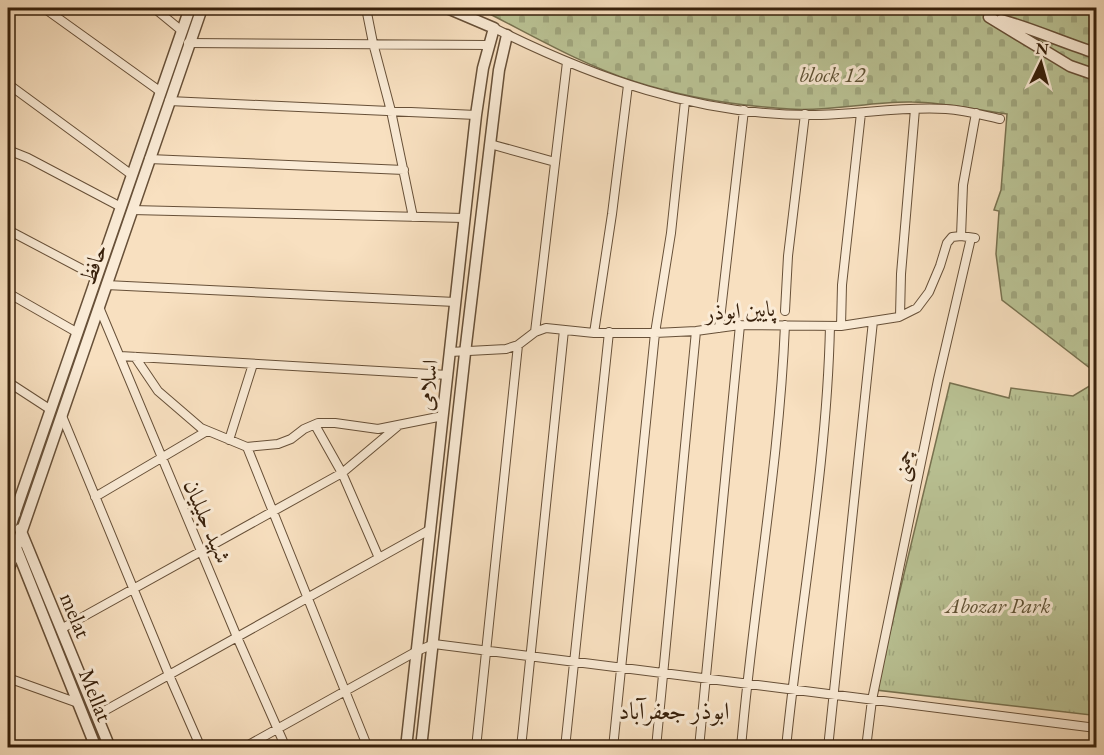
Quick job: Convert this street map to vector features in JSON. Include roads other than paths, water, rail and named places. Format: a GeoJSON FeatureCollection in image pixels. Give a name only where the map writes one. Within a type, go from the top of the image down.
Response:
{"type":"FeatureCollection","features":[{"type":"Feature","properties":{"kind":"street"},"geometry":{"type":"LineString","coordinates":[[44,8],[163,98],[476,115]]}},
{"type":"Feature","properties":{"kind":"street"},"geometry":{"type":"LineString","coordinates":[[154,8],[182,31]]}},
{"type":"Feature","properties":{"kind":"street","name":"حافظ"},"geometry":{"type":"LineString","coordinates":[[8,527],[97,277],[149,159],[163,98],[190,8]]}},
{"type":"Feature","properties":{"kind":"street","name":"حافظ"},"geometry":{"type":"LineString","coordinates":[[8,571],[106,285],[127,209],[132,175],[202,8]]}},
{"type":"Feature","properties":{"kind":"street"},"geometry":{"type":"LineString","coordinates":[[366,8],[413,217]]}},
{"type":"Feature","properties":{"kind":"street"},"geometry":{"type":"LineString","coordinates":[[447,8],[567,62],[628,85],[685,101],[744,110],[805,114],[946,109],[1000,119]]}},
{"type":"Feature","properties":{"kind":"street"},"geometry":{"type":"LineString","coordinates":[[1096,53],[1030,28],[989,17],[1070,66],[1096,75]]}},
{"type":"Feature","properties":{"kind":"street","name":"اسلامی"},"geometry":{"type":"LineString","coordinates":[[406,747],[476,115],[488,45],[494,28]]}},
{"type":"Feature","properties":{"kind":"street","name":"اسلامی"},"geometry":{"type":"LineString","coordinates":[[421,747],[490,144],[507,34]]}},
{"type":"Feature","properties":{"kind":"street"},"geometry":{"type":"LineString","coordinates":[[188,43],[488,45]]}},
{"type":"Feature","properties":{"kind":"street"},"geometry":{"type":"LineString","coordinates":[[450,352],[465,353],[506,349],[518,345],[535,332],[567,62]]}},
{"type":"Feature","properties":{"kind":"street"},"geometry":{"type":"LineString","coordinates":[[8,84],[132,175]]}},
{"type":"Feature","properties":{"kind":"street"},"geometry":{"type":"LineString","coordinates":[[594,333],[628,85]]}},
{"type":"Feature","properties":{"kind":"street"},"geometry":{"type":"LineString","coordinates":[[613,747],[655,333],[671,233],[685,101]]}},
{"type":"Feature","properties":{"kind":"street"},"geometry":{"type":"LineString","coordinates":[[900,316],[901,274],[915,109]]}},
{"type":"Feature","properties":{"kind":"street"},"geometry":{"type":"LineString","coordinates":[[718,328],[744,110]]}},
{"type":"Feature","properties":{"kind":"street"},"geometry":{"type":"LineString","coordinates":[[841,326],[842,285],[861,112]]}},
{"type":"Feature","properties":{"kind":"street","name":"چمنی"},"geometry":{"type":"LineString","coordinates":[[866,747],[872,700],[969,237],[963,184],[976,113]]}},
{"type":"Feature","properties":{"kind":"street"},"geometry":{"type":"LineString","coordinates":[[785,311],[788,256],[805,114]]}},
{"type":"Feature","properties":{"kind":"street"},"geometry":{"type":"LineString","coordinates":[[490,144],[555,162]]}},
{"type":"Feature","properties":{"kind":"street"},"geometry":{"type":"LineString","coordinates":[[8,150],[127,209],[465,218]]}},
{"type":"Feature","properties":{"kind":"street"},"geometry":{"type":"LineString","coordinates":[[149,159],[404,170]]}},
{"type":"Feature","properties":{"kind":"street"},"geometry":{"type":"LineString","coordinates":[[8,230],[97,277]]}},
{"type":"Feature","properties":{"kind":"street","name":"پایین ابوذر"},"geometry":{"type":"LineString","coordinates":[[535,332],[546,328],[594,333],[655,333],[696,331],[740,325],[841,326],[900,316],[917,308],[929,292],[947,243],[952,237],[969,237]]}},
{"type":"Feature","properties":{"kind":"street"},"geometry":{"type":"LineString","coordinates":[[106,285],[455,302]]}},
{"type":"Feature","properties":{"kind":"street"},"geometry":{"type":"LineString","coordinates":[[8,293],[78,333]]}},
{"type":"Feature","properties":{"kind":"street","name":"شهید جلیلیان"},"geometry":{"type":"LineString","coordinates":[[99,307],[237,637],[286,747]]}},
{"type":"Feature","properties":{"kind":"street"},"geometry":{"type":"LineString","coordinates":[[828,747],[873,321]]}},
{"type":"Feature","properties":{"kind":"street"},"geometry":{"type":"LineString","coordinates":[[699,747],[740,325]]}},
{"type":"Feature","properties":{"kind":"street"},"geometry":{"type":"LineString","coordinates":[[741,747],[746,684],[776,442],[785,325]]}},
{"type":"Feature","properties":{"kind":"street"},"geometry":{"type":"LineString","coordinates":[[786,747],[822,444],[830,326]]}},
{"type":"Feature","properties":{"kind":"street"},"geometry":{"type":"LineString","coordinates":[[521,747],[564,330]]}},
{"type":"Feature","properties":{"kind":"street"},"geometry":{"type":"LineString","coordinates":[[656,747],[696,331]]}},
{"type":"Feature","properties":{"kind":"street"},"geometry":{"type":"LineString","coordinates":[[565,747],[609,332]]}},
{"type":"Feature","properties":{"kind":"street"},"geometry":{"type":"LineString","coordinates":[[476,747],[518,345]]}},
{"type":"Feature","properties":{"kind":"street"},"geometry":{"type":"LineString","coordinates":[[120,356],[448,375]]}},
{"type":"Feature","properties":{"kind":"street"},"geometry":{"type":"LineString","coordinates":[[135,357],[158,391],[177,409],[201,428],[247,447],[278,444],[315,425],[335,423],[378,429],[443,417]]}},
{"type":"Feature","properties":{"kind":"street"},"geometry":{"type":"LineString","coordinates":[[229,440],[253,364]]}},
{"type":"Feature","properties":{"kind":"street"},"geometry":{"type":"LineString","coordinates":[[8,382],[51,410]]}},
{"type":"Feature","properties":{"kind":"street"},"geometry":{"type":"LineString","coordinates":[[62,416],[201,747]]}},
{"type":"Feature","properties":{"kind":"street"},"geometry":{"type":"LineString","coordinates":[[315,425],[342,473],[379,558]]}},
{"type":"Feature","properties":{"kind":"street"},"geometry":{"type":"LineString","coordinates":[[61,629],[342,473],[398,426]]}},
{"type":"Feature","properties":{"kind":"street"},"geometry":{"type":"LineString","coordinates":[[95,497],[207,430]]}},
{"type":"Feature","properties":{"kind":"street"},"geometry":{"type":"LineString","coordinates":[[247,447],[368,747]]}},
{"type":"Feature","properties":{"kind":"street","name":"melat"},"geometry":{"type":"LineString","coordinates":[[8,496],[110,747]]}},
{"type":"Feature","properties":{"kind":"street","name":"Mellat"},"geometry":{"type":"LineString","coordinates":[[8,527],[96,747]]}},
{"type":"Feature","properties":{"kind":"street"},"geometry":{"type":"LineString","coordinates":[[97,715],[431,529]]}},
{"type":"Feature","properties":{"kind":"street"},"geometry":{"type":"LineString","coordinates":[[243,747],[417,651],[434,644],[1096,728]]}},
{"type":"Feature","properties":{"kind":"street"},"geometry":{"type":"LineString","coordinates":[[8,678],[78,703]]}},
{"type":"Feature","properties":{"kind":"district","name":"ابوذر جعفرآباد"},"geometry":{"type":"Point","coordinates":[674,711]}},
{"type":"Feature","properties":{"kind":"park label","name":"block 12"},"geometry":{"type":"Point","coordinates":[832,74]}},
{"type":"Feature","properties":{"kind":"park label","name":"Abozar Park"},"geometry":{"type":"Point","coordinates":[998,605]}}]}
